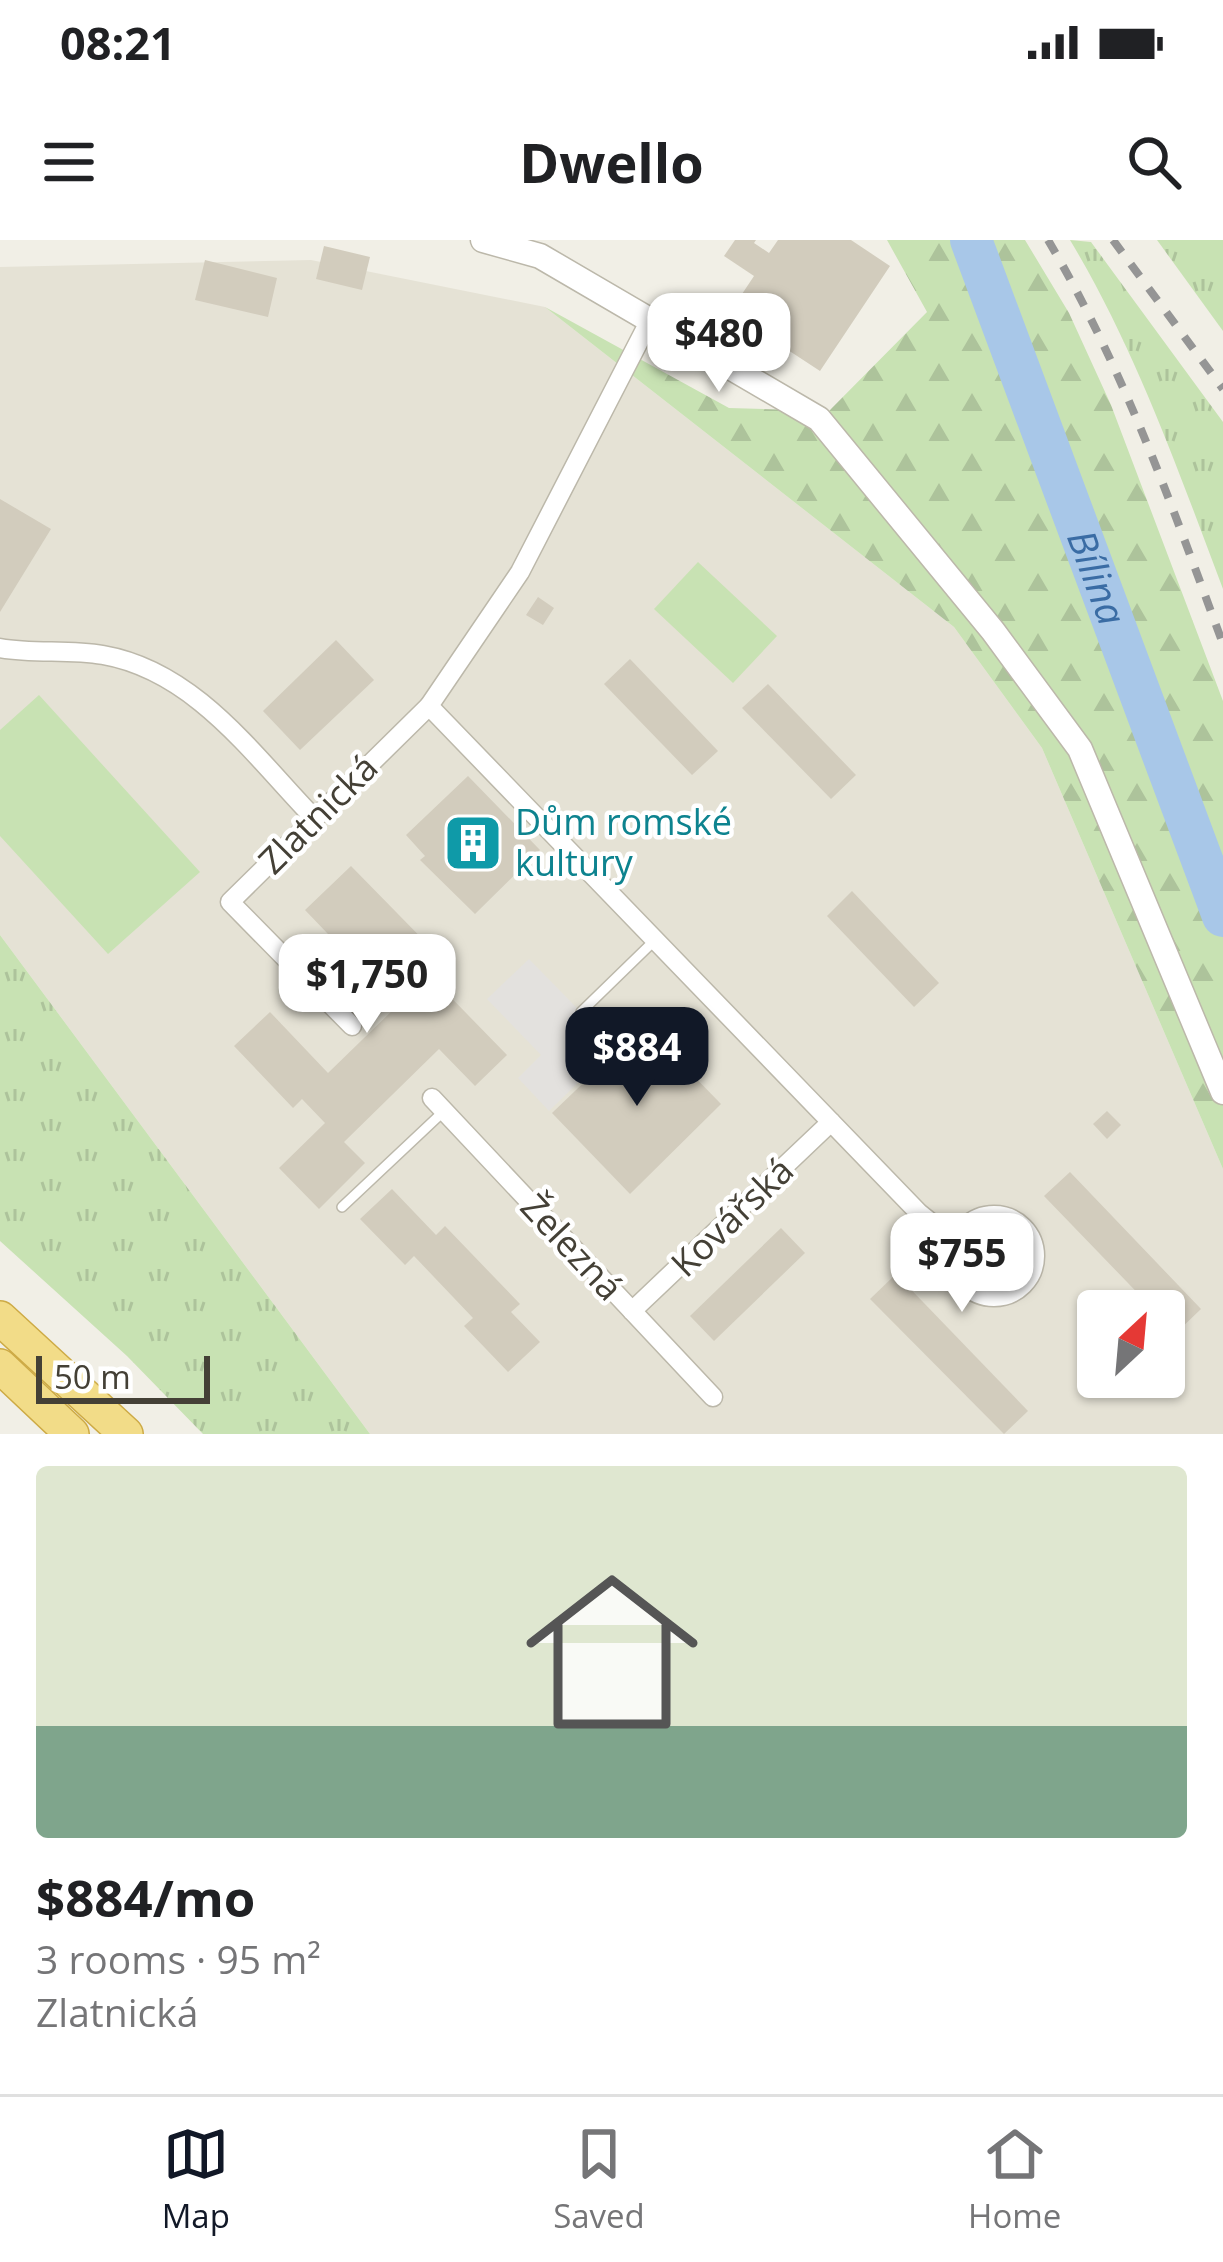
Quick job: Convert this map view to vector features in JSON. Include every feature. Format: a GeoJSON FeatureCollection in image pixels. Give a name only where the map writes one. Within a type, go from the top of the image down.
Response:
{"type":"FeatureCollection","features":[{"type":"Feature","properties":{"kind":"highway"},"geometry":{"type":"LineString","coordinates":[[0,1318],[126,1434]]}},
{"type":"Feature","properties":{"kind":"highway"},"geometry":{"type":"LineString","coordinates":[[0,1366],[72,1434]]}},
{"type":"Feature","properties":{"kind":"street"},"geometry":{"type":"LineString","coordinates":[[483,240],[540,256],[819,419],[993,631],[1080,748],[1223,1092]]}},
{"type":"Feature","properties":{"kind":"street","name":"Zlatnická"},"geometry":{"type":"LineString","coordinates":[[352,1025],[230,902],[429,706],[520,572],[650,320]]}},
{"type":"Feature","properties":{"kind":"street"},"geometry":{"type":"LineString","coordinates":[[0,648],[105,655],[149,668],[196,694],[314,818]]}},
{"type":"Feature","properties":{"kind":"street"},"geometry":{"type":"LineString","coordinates":[[429,706],[919,1213],[955,1242]]}},
{"type":"Feature","properties":{"kind":"street","name":"Železná"},"geometry":{"type":"LineString","coordinates":[[438,1104],[713,1397]]}},
{"type":"Feature","properties":{"kind":"street","name":"Kovářská"},"geometry":{"type":"LineString","coordinates":[[632,1311],[831,1122]]}},
{"type":"Feature","properties":{"kind":"street"},"geometry":{"type":"LineString","coordinates":[[986,1215],[1013,1220],[1032,1240],[1033,1268],[1018,1289],[1006,1295],[981,1294],[970,1289],[955,1268],[955,1242],[962,1230],[986,1215]]}},
{"type":"Feature","properties":{"kind":"lane"},"geometry":{"type":"LineString","coordinates":[[580,1012],[655,940]]}},
{"type":"Feature","properties":{"kind":"lane"},"geometry":{"type":"LineString","coordinates":[[342,1208],[438,1104]]}},
{"type":"Feature","properties":{"kind":"shaded area"},"geometry":{"type":"Polygon","coordinates":[[[311,260],[545,307],[954,627],[1042,748],[1223,1169],[1223,1434],[370,1434],[0,935],[0,267],[311,260]]]}},
{"type":"Feature","properties":{"kind":"shaded area"},"geometry":{"type":"Polygon","coordinates":[[[529,959],[615,1047],[549,1111],[518,1078],[541,1055],[487,999],[529,959]]]}},
{"type":"Feature","properties":{"kind":"green space"},"geometry":{"type":"Polygon","coordinates":[[[887,240],[1025,240],[1069,313],[1111,405],[1223,701],[1223,1169],[1042,748],[954,627],[545,307],[729,408],[829,411],[927,312],[887,240]]]}},
{"type":"Feature","properties":{"kind":"green space"},"geometry":{"type":"Polygon","coordinates":[[[1070,240],[1091,242],[1223,422],[1223,589],[1136,367],[1070,240]]]}},
{"type":"Feature","properties":{"kind":"green space"},"geometry":{"type":"Polygon","coordinates":[[[1157,240],[1223,240],[1223,331],[1157,240]]]}},
{"type":"Feature","properties":{"kind":"green space"},"geometry":{"type":"Polygon","coordinates":[[[698,562],[777,636],[733,683],[654,609],[698,562]]]}},
{"type":"Feature","properties":{"kind":"green space"},"geometry":{"type":"Polygon","coordinates":[[[39,695],[200,872],[108,954],[0,836],[0,730],[39,695]]]}},
{"type":"Feature","properties":{"kind":"green space"},"geometry":{"type":"Polygon","coordinates":[[[0,935],[370,1434],[203,1434],[127,1356],[0,1241],[0,935]]]}},
{"type":"Feature","properties":{"kind":"building"},"geometry":{"type":"Polygon","coordinates":[[[735,240],[756,240],[769,253],[778,240],[851,240],[890,266],[820,371],[730,312],[754,276],[724,256],[735,240]]]}},
{"type":"Feature","properties":{"kind":"building"},"geometry":{"type":"Polygon","coordinates":[[[324,246],[370,257],[362,290],[316,279],[324,246]]]}},
{"type":"Feature","properties":{"kind":"building"},"geometry":{"type":"Polygon","coordinates":[[[205,260],[277,278],[268,317],[195,300],[205,260]]]}},
{"type":"Feature","properties":{"kind":"building"},"geometry":{"type":"Polygon","coordinates":[[[0,499],[51,529],[0,612],[0,499]]]}},
{"type":"Feature","properties":{"kind":"building"},"geometry":{"type":"Polygon","coordinates":[[[538,597],[554,608],[543,625],[526,615],[538,597]]]}},
{"type":"Feature","properties":{"kind":"building"},"geometry":{"type":"Polygon","coordinates":[[[336,640],[374,680],[300,750],[263,711],[336,640]]]}},
{"type":"Feature","properties":{"kind":"building"},"geometry":{"type":"Polygon","coordinates":[[[630,659],[718,751],[692,775],[604,684],[630,659]]]}},
{"type":"Feature","properties":{"kind":"building"},"geometry":{"type":"Polygon","coordinates":[[[768,684],[856,775],[831,799],[742,708],[768,684]]]}},
{"type":"Feature","properties":{"kind":"building","name":"Dům romské kultury"},"geometry":{"type":"Polygon","coordinates":[[[468,776],[540,850],[475,914],[420,860],[425,856],[406,835],[468,776]]]}},
{"type":"Feature","properties":{"kind":"building"},"geometry":{"type":"Polygon","coordinates":[[[351,866],[444,961],[429,975],[507,1055],[475,1086],[439,1049],[344,1142],[365,1163],[319,1209],[279,1168],[325,1123],[302,1099],[293,1108],[234,1046],[270,1012],[328,1073],[397,1006],[305,910],[351,866]]]}},
{"type":"Feature","properties":{"kind":"building"},"geometry":{"type":"Polygon","coordinates":[[[852,891],[939,983],[914,1007],[827,916],[852,891]]]}},
{"type":"Feature","properties":{"kind":"building"},"geometry":{"type":"Polygon","coordinates":[[[644,1025],[721,1104],[630,1194],[552,1113],[644,1025]]]}},
{"type":"Feature","properties":{"kind":"building"},"geometry":{"type":"Polygon","coordinates":[[[1107,1111],[1121,1125],[1107,1139],[1093,1124],[1107,1111]]]}},
{"type":"Feature","properties":{"kind":"building"},"geometry":{"type":"Polygon","coordinates":[[[1070,1172],[1183,1290],[1135,1290],[1044,1196],[1070,1172]]]}},
{"type":"Feature","properties":{"kind":"building"},"geometry":{"type":"Polygon","coordinates":[[[392,1189],[436,1235],[445,1226],[520,1304],[511,1312],[540,1342],[508,1372],[464,1326],[473,1318],[414,1256],[405,1265],[360,1219],[392,1189]]]}},
{"type":"Feature","properties":{"kind":"building"},"geometry":{"type":"Polygon","coordinates":[[[781,1228],[805,1253],[714,1341],[690,1316],[781,1228]]]}},
{"type":"Feature","properties":{"kind":"building"},"geometry":{"type":"Polygon","coordinates":[[[896,1274],[1028,1411],[1004,1434],[870,1299],[896,1274]]]}},
{"type":"Feature","properties":{"kind":"building"},"geometry":{"type":"Polygon","coordinates":[[[1185,1292],[1201,1309],[1185,1324],[1185,1292]]]}},
{"type":"Feature","properties":{"kind":"waterway","name":"Bílina"},"geometry":{"type":"LineString","coordinates":[[971,240],[1223,916]]}},
{"type":"Feature","properties":{"kind":"railway"},"geometry":{"type":"LineString","coordinates":[[1048,240],[1123,387],[1223,644]]}},
{"type":"Feature","properties":{"kind":"railway"},"geometry":{"type":"LineString","coordinates":[[1113,240],[1223,389]]}},
{"type":"Feature","properties":{"kind":"place","name":"Dům romské kultury"},"geometry":{"type":"Point","coordinates":[473,843]}}]}
